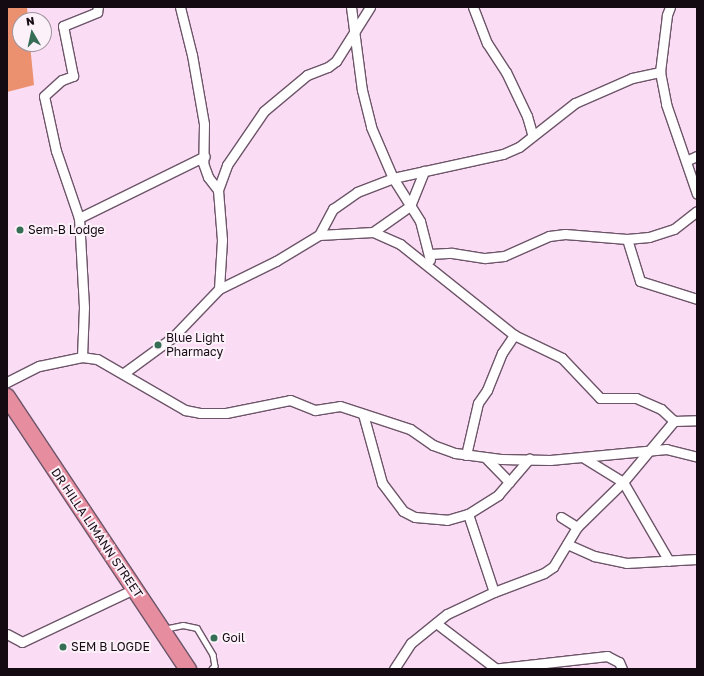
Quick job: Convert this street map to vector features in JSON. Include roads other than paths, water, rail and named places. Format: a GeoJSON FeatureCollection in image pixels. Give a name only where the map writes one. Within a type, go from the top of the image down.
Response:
{"type":"FeatureCollection","features":[{"type":"Feature","properties":{"kind":"highway","name":"DR HILLA LIMANN STREET"},"geometry":{"type":"LineString","coordinates":[[7,397],[188,669]]}},
{"type":"Feature","properties":{"kind":"street"},"geometry":{"type":"LineString","coordinates":[[82,357],[84,307],[79,218],[56,151],[44,96],[62,80],[73,76],[63,26],[97,12],[98,7]]}},
{"type":"Feature","properties":{"kind":"street"},"geometry":{"type":"LineString","coordinates":[[180,7],[192,55],[204,124],[205,156],[203,163],[208,177],[218,190]]}},
{"type":"Feature","properties":{"kind":"street"},"geometry":{"type":"LineString","coordinates":[[351,7],[362,90],[371,126],[393,178],[420,221],[430,254],[431,267]]}},
{"type":"Feature","properties":{"kind":"street"},"geometry":{"type":"LineString","coordinates":[[219,289],[222,240],[218,190],[227,165],[264,111],[307,75],[328,67],[336,61],[370,7]]}},
{"type":"Feature","properties":{"kind":"street"},"geometry":{"type":"LineString","coordinates":[[473,7],[487,43],[506,72],[527,116],[532,134]]}},
{"type":"Feature","properties":{"kind":"street"},"geometry":{"type":"LineString","coordinates":[[670,7],[666,21],[660,72],[666,104],[688,160],[697,194]]}},
{"type":"Feature","properties":{"kind":"street"},"geometry":{"type":"LineString","coordinates":[[320,235],[328,216],[340,202],[357,192],[393,178],[424,170],[503,154],[519,147],[532,134],[575,103],[632,78],[660,72]]}},
{"type":"Feature","properties":{"kind":"street"},"geometry":{"type":"LineString","coordinates":[[79,218],[205,156]]}},
{"type":"Feature","properties":{"kind":"street"},"geometry":{"type":"LineString","coordinates":[[688,160],[697,156]]}},
{"type":"Feature","properties":{"kind":"street"},"geometry":{"type":"LineString","coordinates":[[373,232],[410,206],[424,170]]}},
{"type":"Feature","properties":{"kind":"street"},"geometry":{"type":"LineString","coordinates":[[430,254],[447,253],[485,258],[504,256],[549,236],[565,234],[628,239],[649,237],[674,229],[697,211]]}},
{"type":"Feature","properties":{"kind":"street"},"geometry":{"type":"LineString","coordinates":[[124,373],[172,338],[219,289],[276,261],[320,235],[373,232],[400,244],[431,267],[514,335],[562,358],[600,398],[636,398],[661,409],[674,421],[697,420]]}},
{"type":"Feature","properties":{"kind":"street"},"geometry":{"type":"LineString","coordinates":[[628,239],[640,281],[697,299]]}},
{"type":"Feature","properties":{"kind":"street"},"geometry":{"type":"LineString","coordinates":[[466,455],[478,403],[487,390],[502,353],[514,335]]}},
{"type":"Feature","properties":{"kind":"street"},"geometry":{"type":"LineString","coordinates":[[7,382],[39,366],[82,357],[97,359],[124,373],[185,410],[200,413],[226,413],[290,400],[315,410],[340,406],[410,429],[433,445],[466,455],[529,459],[584,458],[666,449],[697,457]]}},
{"type":"Feature","properties":{"kind":"street"},"geometry":{"type":"LineString","coordinates":[[363,414],[382,483],[403,511],[415,517],[430,520],[447,520],[468,514],[498,495],[529,459]]}},
{"type":"Feature","properties":{"kind":"street"},"geometry":{"type":"LineString","coordinates":[[394,669],[411,643],[447,614],[494,592],[544,573],[553,567],[577,527],[623,482],[674,421]]}},
{"type":"Feature","properties":{"kind":"street"},"geometry":{"type":"LineString","coordinates":[[485,457],[508,482]]}},
{"type":"Feature","properties":{"kind":"street"},"geometry":{"type":"LineString","coordinates":[[584,458],[623,482],[669,561]]}},
{"type":"Feature","properties":{"kind":"street"},"geometry":{"type":"LineString","coordinates":[[468,514],[494,592]]}},
{"type":"Feature","properties":{"kind":"street"},"geometry":{"type":"LineString","coordinates":[[560,517],[577,527]]}},
{"type":"Feature","properties":{"kind":"street"},"geometry":{"type":"LineString","coordinates":[[567,544],[594,556],[626,564],[697,559]]}},
{"type":"Feature","properties":{"kind":"street"},"geometry":{"type":"LineString","coordinates":[[7,634],[22,642],[134,589]]}},
{"type":"Feature","properties":{"kind":"street"},"geometry":{"type":"LineString","coordinates":[[436,623],[494,669],[607,656],[619,662],[622,669]]}},
{"type":"Feature","properties":{"kind":"lane"},"geometry":{"type":"LineString","coordinates":[[162,630],[183,625],[197,628],[213,655],[215,666],[212,669]]}},
{"type":"Feature","properties":{"kind":"place","name":"Sem-B Lodge"},"geometry":{"type":"Point","coordinates":[20,230]}},
{"type":"Feature","properties":{"kind":"place","name":"Blue Light Pharmacy"},"geometry":{"type":"Point","coordinates":[158,345]}},
{"type":"Feature","properties":{"kind":"place","name":"Goil"},"geometry":{"type":"Point","coordinates":[214,638]}},
{"type":"Feature","properties":{"kind":"place","name":"SEM B LOGDE"},"geometry":{"type":"Point","coordinates":[63,647]}}]}
